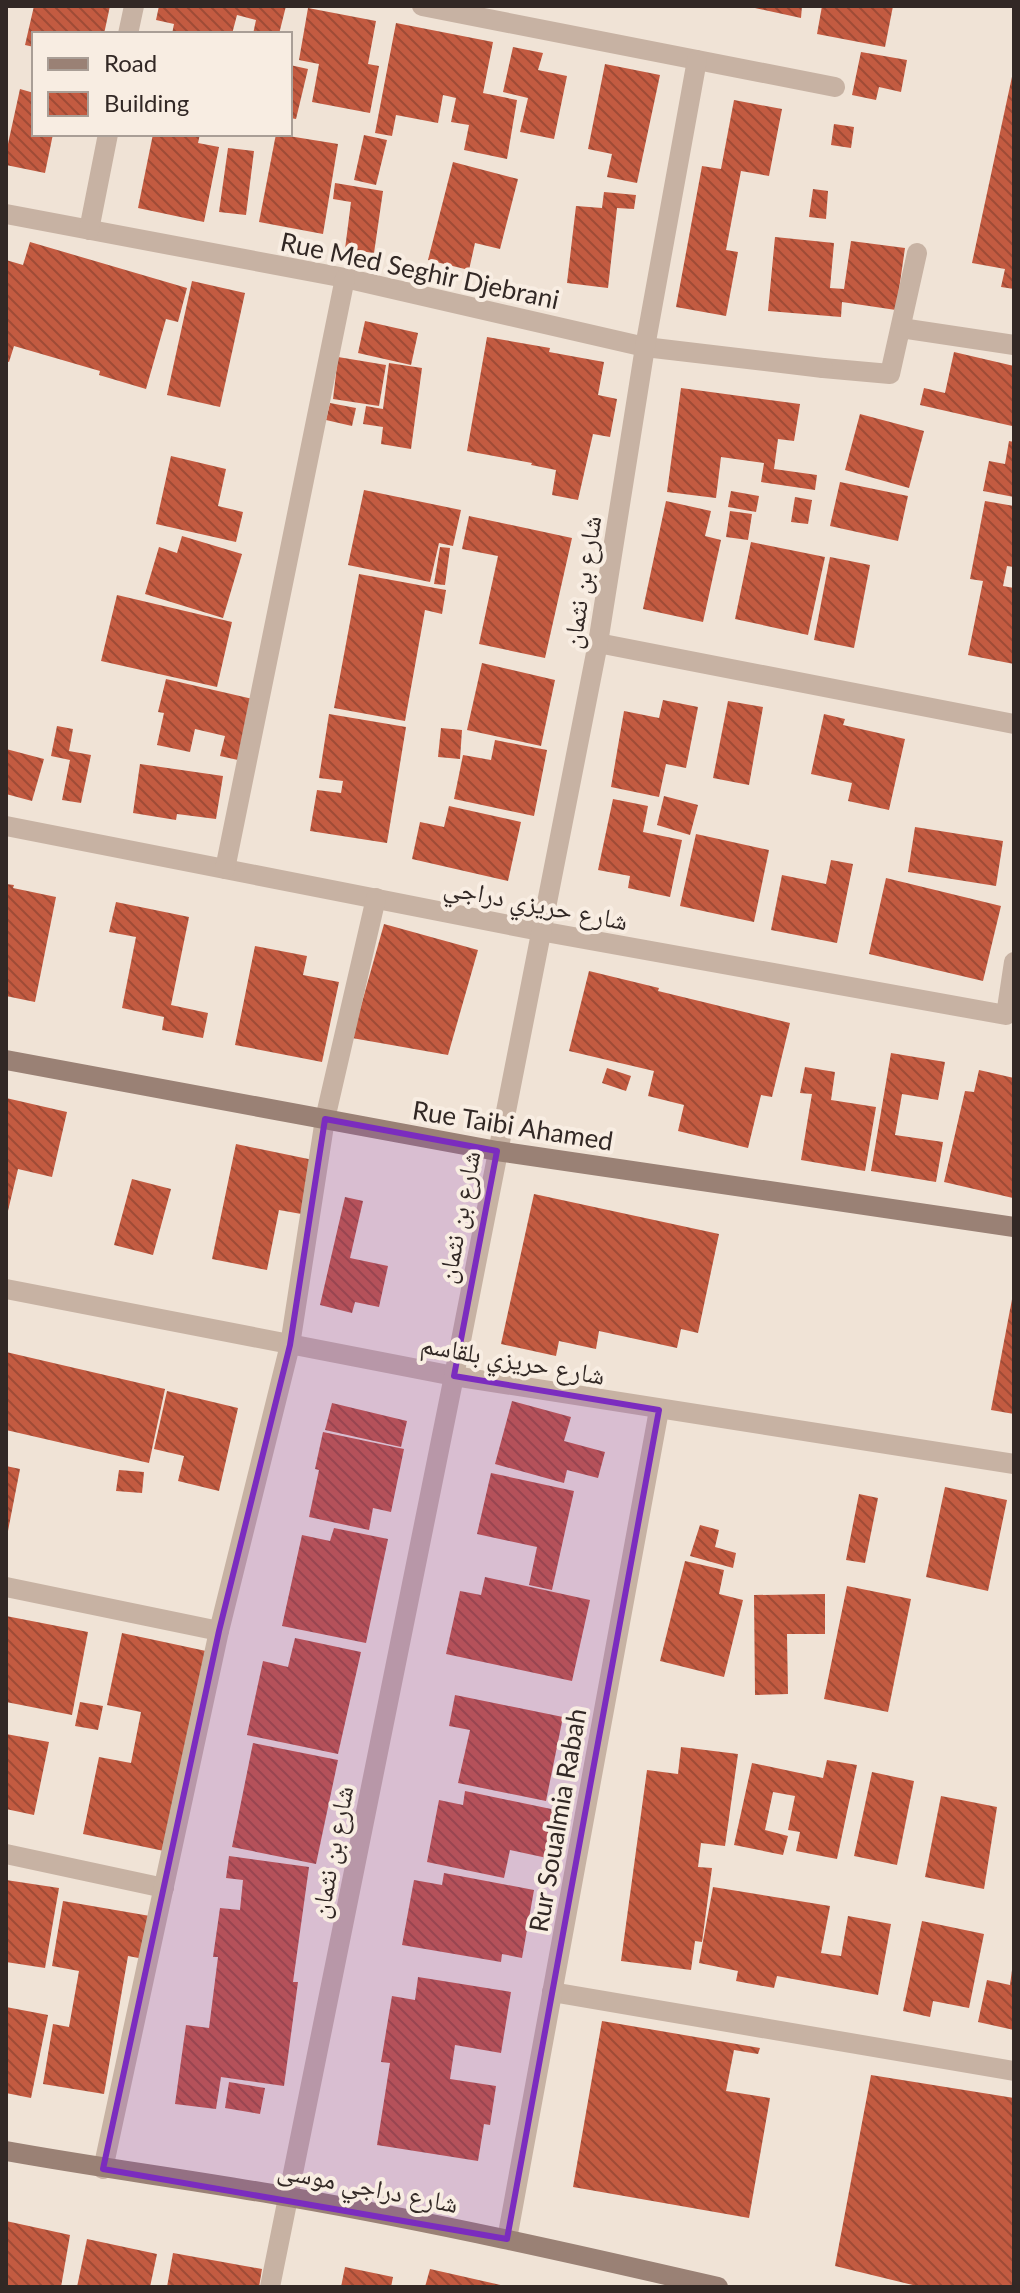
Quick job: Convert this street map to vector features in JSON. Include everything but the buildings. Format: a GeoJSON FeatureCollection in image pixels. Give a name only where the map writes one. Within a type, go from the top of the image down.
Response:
{"type":"FeatureCollection","features":[{"type":"Feature","properties":{"kind":"street"},"geometry":{"type":"LineString","coordinates":[[128,32],[134,6]]}},
{"type":"Feature","properties":{"kind":"street"},"geometry":{"type":"LineString","coordinates":[[422,6],[835,87]]}},
{"type":"Feature","properties":{"kind":"street","name":"شارع بن نثمان"},"geometry":{"type":"LineString","coordinates":[[270,2287],[598,643],[645,347],[697,60]]}},
{"type":"Feature","properties":{"kind":"street"},"geometry":{"type":"LineString","coordinates":[[89,230],[108,136]]}},
{"type":"Feature","properties":{"kind":"street","name":"Rue Med Seghir Djebrani"},"geometry":{"type":"LineString","coordinates":[[6,214],[345,278],[645,347],[890,374],[901,328]]}},
{"type":"Feature","properties":{"kind":"street"},"geometry":{"type":"LineString","coordinates":[[917,253],[901,328],[1014,345]]}},
{"type":"Feature","properties":{"kind":"street"},"geometry":{"type":"LineString","coordinates":[[225,869],[345,278]]}},
{"type":"Feature","properties":{"kind":"street"},"geometry":{"type":"LineString","coordinates":[[598,643],[1014,724]]}},
{"type":"Feature","properties":{"kind":"street","name":"شارع حريزي دراجي"},"geometry":{"type":"LineString","coordinates":[[6,826],[540,931],[1006,1015],[1014,962]]}},
{"type":"Feature","properties":{"kind":"street"},"geometry":{"type":"LineString","coordinates":[[103,2169],[219,1631],[290,1345],[325,1119],[376,898]]}},
{"type":"Feature","properties":{"kind":"street","name":"Rue Taibi Ahamed"},"geometry":{"type":"LineString","coordinates":[[6,1060],[497,1151],[1014,1227]]}},
{"type":"Feature","properties":{"kind":"street","name":"شارع حريزي بلقاسم"},"geometry":{"type":"LineString","coordinates":[[6,1289],[454,1376],[1014,1464]]}},
{"type":"Feature","properties":{"kind":"street","name":"Rur Soualmia Rabah"},"geometry":{"type":"LineString","coordinates":[[507,2239],[659,1410]]}},
{"type":"Feature","properties":{"kind":"street"},"geometry":{"type":"LineString","coordinates":[[6,1587],[219,1631]]}},
{"type":"Feature","properties":{"kind":"street"},"geometry":{"type":"LineString","coordinates":[[6,1854],[164,1888]]}},
{"type":"Feature","properties":{"kind":"street"},"geometry":{"type":"LineString","coordinates":[[552,1992],[1014,2071]]}},
{"type":"Feature","properties":{"kind":"street","name":"شارع دراجي موسى"},"geometry":{"type":"LineString","coordinates":[[6,2151],[288,2197],[507,2239],[718,2287]]}},
{"type":"Feature","properties":{"kind":"highlighted area"},"geometry":{"type":"Polygon","coordinates":[[[325,1119],[497,1151],[454,1376],[659,1410],[507,2239],[103,2169],[219,1631],[290,1345],[325,1119]]]}}]}
